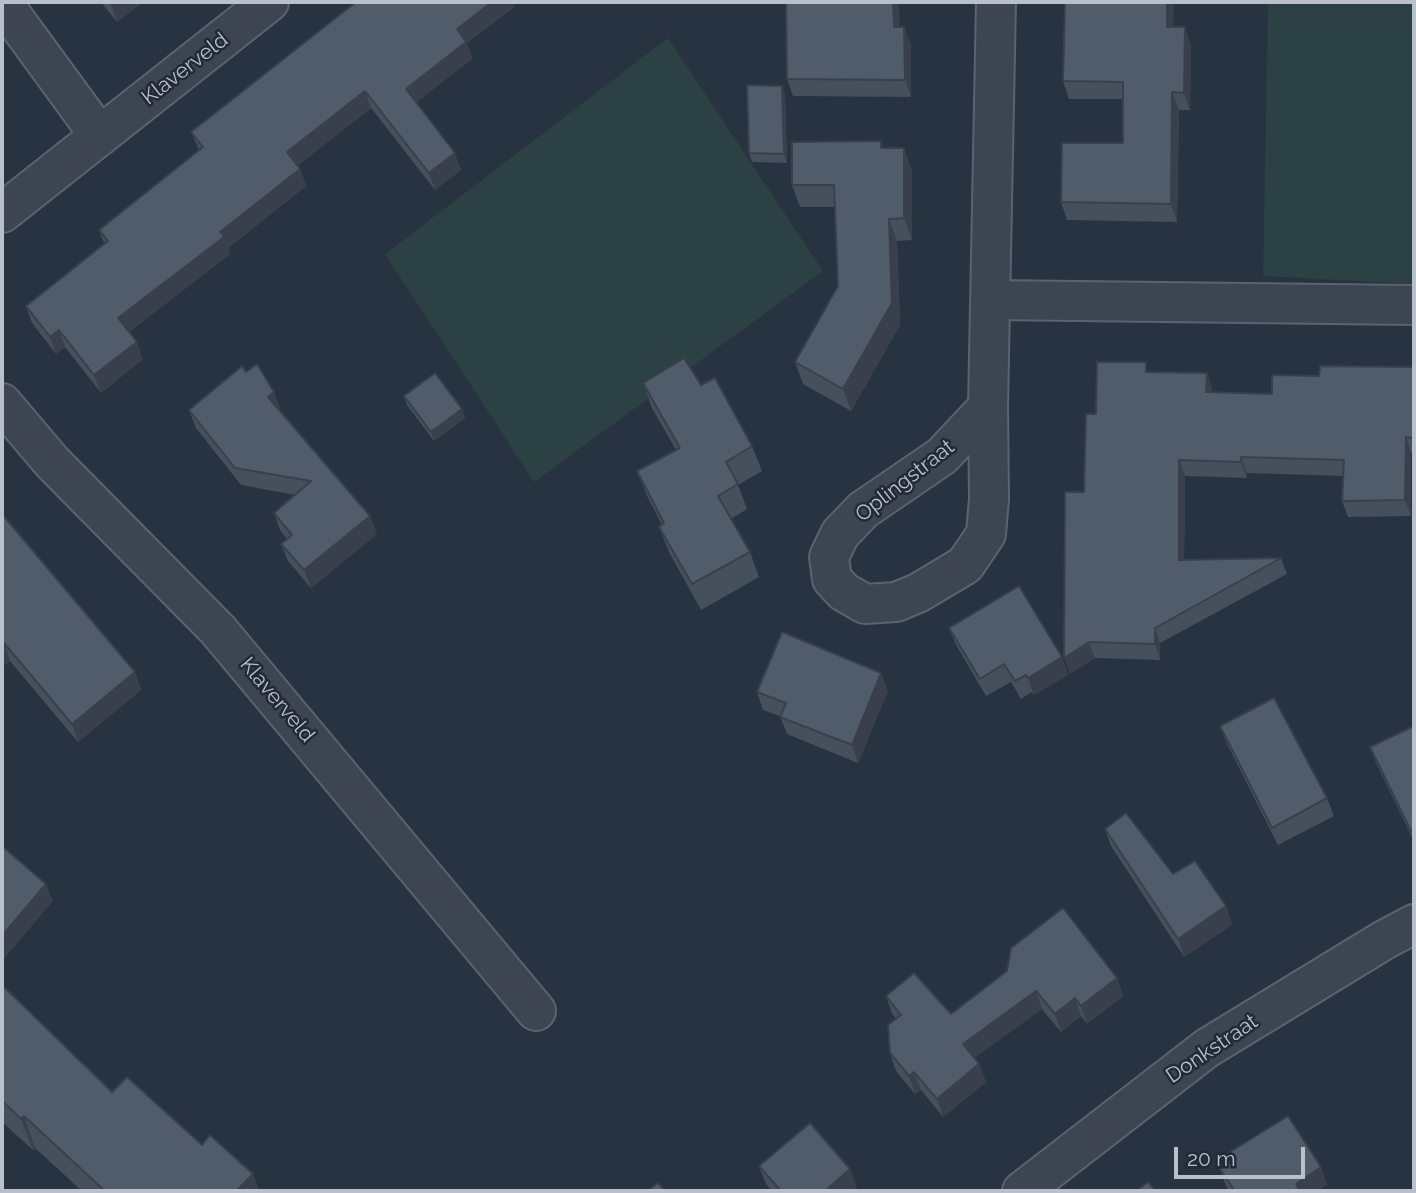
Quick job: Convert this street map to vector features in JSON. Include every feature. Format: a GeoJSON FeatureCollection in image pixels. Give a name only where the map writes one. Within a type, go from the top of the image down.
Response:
{"type":"FeatureCollection","features":[{"type":"Feature","properties":{"kind":"street"},"geometry":{"type":"LineString","coordinates":[[2,2],[100,136]]}},
{"type":"Feature","properties":{"kind":"street","name":"Klaverveld"},"geometry":{"type":"LineString","coordinates":[[2,213],[270,2]]}},
{"type":"Feature","properties":{"kind":"street","name":"Oplingstraat"},"geometry":{"type":"LineString","coordinates":[[988,407],[942,456],[863,510],[840,534],[829,557],[832,579],[844,592],[865,604],[896,603],[965,565],[986,534],[989,499],[988,407],[996,2]]}},
{"type":"Feature","properties":{"kind":"street"},"geometry":{"type":"LineString","coordinates":[[992,300],[1414,305]]}},
{"type":"Feature","properties":{"kind":"street","name":"Klaverveld"},"geometry":{"type":"LineString","coordinates":[[2,403],[52,462],[218,630],[536,1012]]}},
{"type":"Feature","properties":{"kind":"street","name":"Donkstraat"},"geometry":{"type":"LineString","coordinates":[[1022,1191],[1207,1048],[1384,940],[1414,925]]}},
{"type":"Feature","properties":{"kind":"green space"},"geometry":{"type":"Polygon","coordinates":[[[1268,2],[1414,2],[1414,284],[1263,276],[1268,2]]]}},
{"type":"Feature","properties":{"kind":"green space"},"geometry":{"type":"Polygon","coordinates":[[[668,38],[823,271],[534,482],[385,254],[668,38]]]}},
{"type":"Feature","properties":{"kind":"building"},"geometry":{"type":"Polygon","coordinates":[[[356,2],[492,2],[457,29],[466,42],[406,89],[455,153],[429,173],[365,91],[287,152],[300,169],[220,232],[224,237],[118,318],[137,342],[94,375],[59,330],[50,337],[26,306],[108,241],[99,230],[203,147],[191,132],[356,2]]]}},
{"type":"Feature","properties":{"kind":"building"},"geometry":{"type":"Polygon","coordinates":[[[786,2],[893,2],[894,27],[904,27],[905,80],[787,79],[786,2]]]}},
{"type":"Feature","properties":{"kind":"building"},"geometry":{"type":"Polygon","coordinates":[[[1065,2],[1167,2],[1167,27],[1185,27],[1184,93],[1172,92],[1171,204],[1061,202],[1062,143],[1123,143],[1123,82],[1063,81],[1065,2]]]}},
{"type":"Feature","properties":{"kind":"building"},"geometry":{"type":"Polygon","coordinates":[[[747,85],[782,86],[784,154],[749,153],[747,85]]]}},
{"type":"Feature","properties":{"kind":"building"},"geometry":{"type":"Polygon","coordinates":[[[881,141],[881,148],[904,148],[904,218],[889,219],[892,303],[843,389],[795,362],[838,286],[834,185],[792,185],[792,142],[881,141]]]}},
{"type":"Feature","properties":{"kind":"building"},"geometry":{"type":"Polygon","coordinates":[[[684,358],[701,385],[715,378],[752,446],[726,462],[738,484],[718,496],[750,552],[692,584],[659,527],[664,523],[637,471],[680,448],[643,383],[684,358]]]}},
{"type":"Feature","properties":{"kind":"building"},"geometry":{"type":"Polygon","coordinates":[[[1097,362],[1146,362],[1146,372],[1207,373],[1206,392],[1272,394],[1272,375],[1319,376],[1320,366],[1414,367],[1414,438],[1406,437],[1405,500],[1342,501],[1344,460],[1241,457],[1241,462],[1179,460],[1179,560],[1281,558],[1155,628],[1155,644],[1089,642],[1064,658],[1065,492],[1084,492],[1086,414],[1096,414],[1097,362]]]}},
{"type":"Feature","properties":{"kind":"building"},"geometry":{"type":"Polygon","coordinates":[[[257,364],[274,392],[268,397],[370,516],[304,570],[281,544],[292,535],[274,513],[311,481],[235,468],[189,410],[242,366],[246,372],[257,364]]]}},
{"type":"Feature","properties":{"kind":"building"},"geometry":{"type":"Polygon","coordinates":[[[435,373],[462,409],[431,432],[404,396],[435,373]]]}},
{"type":"Feature","properties":{"kind":"building"},"geometry":{"type":"Polygon","coordinates":[[[2,514],[135,672],[72,724],[4,643],[2,645],[2,514]]]}},
{"type":"Feature","properties":{"kind":"building"},"geometry":{"type":"Polygon","coordinates":[[[1019,586],[1062,657],[1028,678],[1026,675],[1015,681],[1004,664],[980,679],[949,628],[1019,586]]]}},
{"type":"Feature","properties":{"kind":"building"},"geometry":{"type":"Polygon","coordinates":[[[782,632],[881,673],[852,745],[780,717],[786,703],[757,692],[782,632]]]}},
{"type":"Feature","properties":{"kind":"building"},"geometry":{"type":"Polygon","coordinates":[[[1274,698],[1327,798],[1272,828],[1220,726],[1274,698]]]}},
{"type":"Feature","properties":{"kind":"building"},"geometry":{"type":"Polygon","coordinates":[[[1414,726],[1414,829],[1411,831],[1370,747],[1414,726]]]}},
{"type":"Feature","properties":{"kind":"building"},"geometry":{"type":"Polygon","coordinates":[[[1126,813],[1173,874],[1195,861],[1226,906],[1178,939],[1105,829],[1126,813]]]}},
{"type":"Feature","properties":{"kind":"building"},"geometry":{"type":"Polygon","coordinates":[[[2,846],[46,884],[2,936],[2,846]]]}},
{"type":"Feature","properties":{"kind":"building"},"geometry":{"type":"Polygon","coordinates":[[[1063,908],[1117,978],[1081,1006],[1075,998],[1055,1014],[1036,991],[963,1044],[979,1064],[937,1099],[914,1072],[909,1076],[890,1053],[888,1025],[901,1015],[886,996],[914,973],[951,1014],[1007,971],[1011,948],[1063,908]]]}},
{"type":"Feature","properties":{"kind":"building"},"geometry":{"type":"Polygon","coordinates":[[[2,985],[112,1092],[127,1077],[202,1145],[210,1135],[253,1174],[236,1191],[105,1191],[24,1116],[21,1119],[2,1101],[2,985]]]}},
{"type":"Feature","properties":{"kind":"building"},"geometry":{"type":"Polygon","coordinates":[[[1288,1116],[1321,1167],[1296,1184],[1300,1191],[1235,1191],[1220,1169],[1235,1159],[1230,1152],[1288,1116]]]}},
{"type":"Feature","properties":{"kind":"building"},"geometry":{"type":"Polygon","coordinates":[[[810,1123],[850,1169],[825,1191],[781,1191],[759,1166],[810,1123]]]}},
{"type":"Feature","properties":{"kind":"building"},"geometry":{"type":"Polygon","coordinates":[[[1148,1182],[1155,1191],[1136,1191],[1148,1182]]]}},
{"type":"Feature","properties":{"kind":"building"},"geometry":{"type":"Polygon","coordinates":[[[658,1183],[665,1191],[648,1191],[658,1183]]]}}]}
